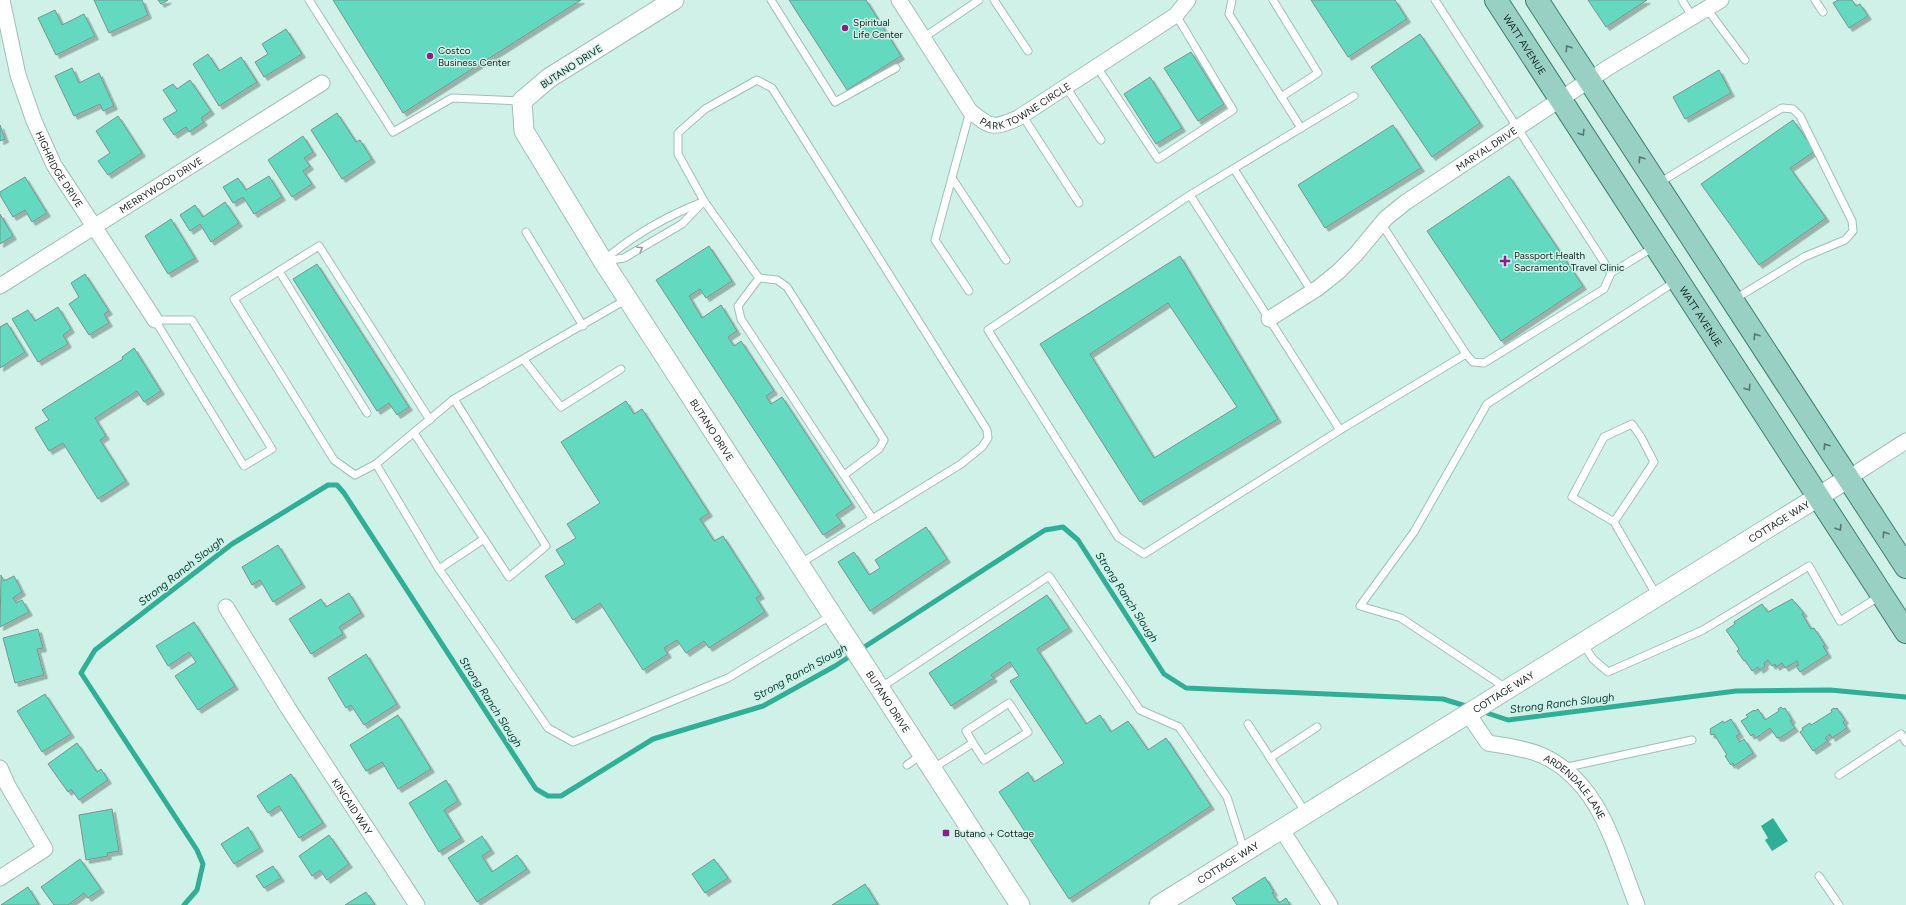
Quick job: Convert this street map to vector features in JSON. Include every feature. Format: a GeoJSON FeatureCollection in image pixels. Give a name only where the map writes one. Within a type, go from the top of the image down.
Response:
{"type":"FeatureCollection","features":[{"type":"Feature","properties":{"kind":"main road","name":"WATT AVENUE"},"geometry":{"type":"LineString","coordinates":[[1496,0],[1906,632]]}},
{"type":"Feature","properties":{"kind":"main road"},"geometry":{"type":"LineString","coordinates":[[1537,0],[1906,567]]}},
{"type":"Feature","properties":{"kind":"street","name":"HIGHRIDGE DRIVE"},"geometry":{"type":"LineString","coordinates":[[2,0],[18,75],[34,121],[54,165],[155,320]]}},
{"type":"Feature","properties":{"kind":"street","name":"BUTANO DRIVE"},"geometry":{"type":"LineString","coordinates":[[674,0],[549,78],[522,101],[524,131],[603,261],[1020,905]]}},
{"type":"Feature","properties":{"kind":"street","name":"PARK TOWNE CIRCLE"},"geometry":{"type":"LineString","coordinates":[[899,0],[970,111],[986,124],[1000,126],[1022,115],[1176,15],[1188,0]]}},
{"type":"Feature","properties":{"kind":"street","name":"MARYAL DRIVE"},"geometry":{"type":"LineString","coordinates":[[1269,319],[1312,292],[1351,260],[1381,223],[1406,202],[1561,100],[1608,67],[1693,18],[1721,0]]}},
{"type":"Feature","properties":{"kind":"street","name":"MERRYWOOD DRIVE"},"geometry":{"type":"LineString","coordinates":[[0,286],[322,83]]}},
{"type":"Feature","properties":{"kind":"street"},"geometry":{"type":"LineString","coordinates":[[1847,478],[1906,441]]}},
{"type":"Feature","properties":{"kind":"street","name":"COTTAGE WAY"},"geometry":{"type":"LineString","coordinates":[[1159,905],[1307,815],[1847,478]]}},
{"type":"Feature","properties":{"kind":"street","name":"KINCAID WAY"},"geometry":{"type":"LineString","coordinates":[[226,607],[288,708],[417,905]]}},
{"type":"Feature","properties":{"kind":"street","name":"ARDENDALE LANE"},"geometry":{"type":"LineString","coordinates":[[1468,714],[1488,743],[1521,749],[1541,756],[1563,768],[1576,779],[1590,795],[1600,812],[1637,905]]}},
{"type":"Feature","properties":{"kind":"street"},"geometry":{"type":"LineString","coordinates":[[0,768],[8,786],[45,849],[0,878]]}},
{"type":"Feature","properties":{"kind":"street"},"geometry":{"type":"LineString","coordinates":[[1282,830],[1330,905]]}},
{"type":"Feature","properties":{"kind":"lane"},"geometry":{"type":"LineString","coordinates":[[308,0],[393,132],[452,98],[522,101]]}},
{"type":"Feature","properties":{"kind":"lane"},"geometry":{"type":"LineString","coordinates":[[772,0],[835,102],[896,68]]}},
{"type":"Feature","properties":{"kind":"lane"},"geometry":{"type":"LineString","coordinates":[[923,38],[979,0]]}},
{"type":"Feature","properties":{"kind":"lane"},"geometry":{"type":"LineString","coordinates":[[994,0],[1028,51]]}},
{"type":"Feature","properties":{"kind":"lane"},"geometry":{"type":"LineString","coordinates":[[1232,0],[1229,14],[1300,128]]}},
{"type":"Feature","properties":{"kind":"lane"},"geometry":{"type":"LineString","coordinates":[[1273,0],[1318,73],[1281,97]]}},
{"type":"Feature","properties":{"kind":"lane"},"geometry":{"type":"LineString","coordinates":[[1435,0],[1611,273]]}},
{"type":"Feature","properties":{"kind":"lane"},"geometry":{"type":"LineString","coordinates":[[1682,0],[1693,18]]}},
{"type":"Feature","properties":{"kind":"lane"},"geometry":{"type":"LineString","coordinates":[[1815,0],[1822,12]]}},
{"type":"Feature","properties":{"kind":"lane"},"geometry":{"type":"LineString","coordinates":[[1707,9],[1745,60]]}},
{"type":"Feature","properties":{"kind":"lane"},"geometry":{"type":"LineString","coordinates":[[1097,66],[1158,159],[1233,110],[1176,15]]}},
{"type":"Feature","properties":{"kind":"lane"},"geometry":{"type":"LineString","coordinates":[[800,564],[961,464],[982,447],[988,438],[987,430],[772,88],[758,80],[705,109],[678,133],[678,154],[704,201],[759,278],[777,280],[787,287],[884,440],[878,449],[844,475]]}},
{"type":"Feature","properties":{"kind":"lane"},"geometry":{"type":"LineString","coordinates":[[1066,87],[1100,140]]}},
{"type":"Feature","properties":{"kind":"lane"},"geometry":{"type":"LineString","coordinates":[[1354,96],[1190,195],[988,330],[1118,537],[1144,554],[1340,430],[1466,354]]}},
{"type":"Feature","properties":{"kind":"lane"},"geometry":{"type":"LineString","coordinates":[[1657,184],[1782,108],[1793,108],[1800,116],[1852,221],[1853,230],[1845,240],[1804,257],[1733,300]]}},
{"type":"Feature","properties":{"kind":"lane"},"geometry":{"type":"LineString","coordinates":[[969,291],[935,240],[970,111]]}},
{"type":"Feature","properties":{"kind":"lane"},"geometry":{"type":"LineString","coordinates":[[1022,115],[1079,202]]}},
{"type":"Feature","properties":{"kind":"lane"},"geometry":{"type":"LineString","coordinates":[[1234,168],[1312,292]]}},
{"type":"Feature","properties":{"kind":"lane"},"geometry":{"type":"LineString","coordinates":[[952,178],[1006,260]]}},
{"type":"Feature","properties":{"kind":"lane"},"geometry":{"type":"LineString","coordinates":[[1190,195],[1340,430]]}},
{"type":"Feature","properties":{"kind":"lane"},"geometry":{"type":"LineString","coordinates":[[603,261],[623,244],[676,212],[704,201]]}},
{"type":"Feature","properties":{"kind":"lane"},"geometry":{"type":"LineString","coordinates":[[603,261],[624,258],[682,224],[704,201]]}},
{"type":"Feature","properties":{"kind":"lane"},"geometry":{"type":"LineString","coordinates":[[663,220],[669,231]]}},
{"type":"Feature","properties":{"kind":"lane"},"geometry":{"type":"LineString","coordinates":[[1381,223],[1466,354],[1473,362],[1484,363],[1604,289],[1611,273],[1655,246]]}},
{"type":"Feature","properties":{"kind":"lane"},"geometry":{"type":"LineString","coordinates":[[526,232],[584,326]]}},
{"type":"Feature","properties":{"kind":"lane"},"geometry":{"type":"LineString","coordinates":[[430,420],[319,246],[234,299],[334,460],[355,475],[376,464],[430,420],[454,399],[584,326],[628,299]]}},
{"type":"Feature","properties":{"kind":"lane"},"geometry":{"type":"LineString","coordinates":[[278,271],[367,413]]}},
{"type":"Feature","properties":{"kind":"lane"},"geometry":{"type":"LineString","coordinates":[[759,278],[738,306],[740,319],[872,518]]}},
{"type":"Feature","properties":{"kind":"lane"},"geometry":{"type":"LineString","coordinates":[[1502,692],[1402,618],[1360,606],[1414,532],[1488,404],[1677,280]]}},
{"type":"Feature","properties":{"kind":"lane"},"geometry":{"type":"LineString","coordinates":[[155,320],[192,320],[272,449],[244,466],[155,320]]}},
{"type":"Feature","properties":{"kind":"lane"},"geometry":{"type":"LineString","coordinates":[[524,360],[561,407],[620,368]]}},
{"type":"Feature","properties":{"kind":"lane"},"geometry":{"type":"LineString","coordinates":[[414,433],[509,577],[546,546],[454,399]]}},
{"type":"Feature","properties":{"kind":"lane"},"geometry":{"type":"LineString","coordinates":[[1614,522],[1654,462],[1641,437],[1632,424],[1604,437],[1572,497],[1614,522],[1657,596]]}},
{"type":"Feature","properties":{"kind":"lane"},"geometry":{"type":"LineString","coordinates":[[376,464],[439,569],[548,728],[573,742],[728,678],[833,615]]}},
{"type":"Feature","properties":{"kind":"lane"},"geometry":{"type":"LineString","coordinates":[[439,569],[484,538]]}},
{"type":"Feature","properties":{"kind":"lane"},"geometry":{"type":"LineString","coordinates":[[1582,642],[1593,659],[1608,672],[1703,630],[1809,566],[1840,621],[1882,595]]}},
{"type":"Feature","properties":{"kind":"lane"},"geometry":{"type":"LineString","coordinates":[[880,688],[1049,576],[1140,710],[1179,726],[1227,797],[1245,853]]}},
{"type":"Feature","properties":{"kind":"lane"},"geometry":{"type":"LineString","coordinates":[[1009,703],[1028,732],[984,760],[974,743],[966,731],[1009,703]]}},
{"type":"Feature","properties":{"kind":"lane"},"geometry":{"type":"LineString","coordinates":[[1248,724],[1307,815]]}},
{"type":"Feature","properties":{"kind":"lane"},"geometry":{"type":"LineString","coordinates":[[1270,758],[1317,727]]}},
{"type":"Feature","properties":{"kind":"lane"},"geometry":{"type":"LineString","coordinates":[[1839,775],[1901,734],[1906,742]]}},
{"type":"Feature","properties":{"kind":"lane"},"geometry":{"type":"LineString","coordinates":[[1563,768],[1692,740]]}},
{"type":"Feature","properties":{"kind":"lane"},"geometry":{"type":"LineString","coordinates":[[907,765],[927,762],[974,743]]}},
{"type":"Feature","properties":{"kind":"lane"},"geometry":{"type":"LineString","coordinates":[[1819,876],[1838,905]]}},
{"type":"Feature","properties":{"kind":"shaded area"},"geometry":{"type":"Polygon","coordinates":[[[1773,818],[1788,841],[1772,851],[1765,840],[1768,838],[1761,826],[1773,818]]]}},
{"type":"Feature","properties":{"kind":"building"},"geometry":{"type":"Polygon","coordinates":[[[94,0],[142,0],[148,15],[109,33],[94,0]]]}},
{"type":"Feature","properties":{"kind":"building"},"geometry":{"type":"Polygon","coordinates":[[[158,0],[168,0],[161,4],[158,0]]]}},
{"type":"Feature","properties":{"kind":"building","name":"Costco Business Center"},"geometry":{"type":"Polygon","coordinates":[[[333,0],[581,0],[403,113],[333,0]]]}},
{"type":"Feature","properties":{"kind":"building","name":"Spiritual Life Center"},"geometry":{"type":"Polygon","coordinates":[[[789,0],[866,0],[901,56],[847,90],[789,0]]]}},
{"type":"Feature","properties":{"kind":"building"},"geometry":{"type":"Polygon","coordinates":[[[1311,0],[1395,0],[1407,19],[1348,57],[1311,0]]]}},
{"type":"Feature","properties":{"kind":"building"},"geometry":{"type":"Polygon","coordinates":[[[1588,0],[1647,0],[1606,27],[1588,0]]]}},
{"type":"Feature","properties":{"kind":"building"},"geometry":{"type":"Polygon","coordinates":[[[1838,0],[1852,0],[1856,6],[1860,4],[1868,16],[1849,28],[1833,3],[1838,0]]]}},
{"type":"Feature","properties":{"kind":"building"},"geometry":{"type":"Polygon","coordinates":[[[55,10],[62,25],[84,14],[95,36],[56,55],[38,18],[55,10]]]}},
{"type":"Feature","properties":{"kind":"building"},"geometry":{"type":"Polygon","coordinates":[[[286,29],[302,54],[264,77],[255,62],[268,54],[262,44],[286,29]]]}},
{"type":"Feature","properties":{"kind":"building"},"geometry":{"type":"Polygon","coordinates":[[[1420,34],[1480,123],[1432,157],[1371,67],[1420,34]]]}},
{"type":"Feature","properties":{"kind":"building"},"geometry":{"type":"Polygon","coordinates":[[[1191,52],[1224,104],[1198,121],[1164,68],[1191,52]]]}},
{"type":"Feature","properties":{"kind":"building"},"geometry":{"type":"Polygon","coordinates":[[[208,54],[219,71],[241,57],[257,82],[219,106],[193,64],[208,54]]]}},
{"type":"Feature","properties":{"kind":"building"},"geometry":{"type":"Polygon","coordinates":[[[72,68],[79,83],[99,73],[114,106],[103,111],[100,104],[74,116],[55,76],[72,68]]]}},
{"type":"Feature","properties":{"kind":"building"},"geometry":{"type":"Polygon","coordinates":[[[1719,70],[1731,93],[1685,119],[1673,97],[1719,70]]]}},
{"type":"Feature","properties":{"kind":"building"},"geometry":{"type":"Polygon","coordinates":[[[1150,77],[1182,128],[1156,144],[1124,94],[1150,77]]]}},
{"type":"Feature","properties":{"kind":"building"},"geometry":{"type":"Polygon","coordinates":[[[190,80],[211,111],[201,118],[204,122],[189,132],[186,127],[174,135],[163,119],[177,111],[163,90],[173,84],[177,89],[190,80]]]}},
{"type":"Feature","properties":{"kind":"building"},"geometry":{"type":"Polygon","coordinates":[[[337,113],[356,142],[360,140],[372,159],[342,179],[311,130],[337,113]]]}},
{"type":"Feature","properties":{"kind":"building"},"geometry":{"type":"Polygon","coordinates":[[[118,116],[142,153],[108,175],[98,161],[110,153],[96,131],[118,116]]]}},
{"type":"Feature","properties":{"kind":"building"},"geometry":{"type":"Polygon","coordinates":[[[1793,120],[1815,151],[1790,168],[1826,218],[1759,265],[1701,184],[1793,120]]]}},
{"type":"Feature","properties":{"kind":"building"},"geometry":{"type":"Polygon","coordinates":[[[0,125],[5,139],[0,141],[0,125]]]}},
{"type":"Feature","properties":{"kind":"building"},"geometry":{"type":"Polygon","coordinates":[[[1393,125],[1421,168],[1325,228],[1298,185],[1393,125]]]}},
{"type":"Feature","properties":{"kind":"building"},"geometry":{"type":"Polygon","coordinates":[[[303,136],[313,152],[304,158],[310,166],[303,171],[312,184],[292,197],[268,160],[303,136]]]}},
{"type":"Feature","properties":{"kind":"building"},"geometry":{"type":"Polygon","coordinates":[[[269,176],[282,197],[254,214],[243,197],[233,203],[223,187],[238,178],[246,190],[269,176]]]}},
{"type":"Feature","properties":{"kind":"building"},"geometry":{"type":"Polygon","coordinates":[[[1509,176],[1583,286],[1501,341],[1427,231],[1509,176]]]}},
{"type":"Feature","properties":{"kind":"building"},"geometry":{"type":"Polygon","coordinates":[[[25,177],[47,213],[32,222],[25,210],[13,217],[0,195],[0,192],[25,177]]]}},
{"type":"Feature","properties":{"kind":"building"},"geometry":{"type":"Polygon","coordinates":[[[225,202],[239,223],[211,242],[200,224],[190,231],[180,215],[195,205],[203,217],[225,202]]]}},
{"type":"Feature","properties":{"kind":"building"},"geometry":{"type":"Polygon","coordinates":[[[0,214],[13,236],[0,244],[0,214]]]}},
{"type":"Feature","properties":{"kind":"building"},"geometry":{"type":"Polygon","coordinates":[[[171,219],[195,258],[168,274],[145,236],[171,219]]]}},
{"type":"Feature","properties":{"kind":"building"},"geometry":{"type":"Polygon","coordinates":[[[709,246],[732,281],[706,298],[700,289],[689,296],[702,318],[721,305],[737,331],[728,337],[734,346],[741,341],[774,391],[766,396],[771,404],[782,397],[852,504],[836,515],[842,523],[823,535],[656,280],[709,246]]]}},
{"type":"Feature","properties":{"kind":"building"},"geometry":{"type":"Polygon","coordinates":[[[1180,256],[1278,419],[1140,502],[1040,344],[1180,256]],[[1168,303],[1090,354],[1154,458],[1237,407],[1168,303]]]}},
{"type":"Feature","properties":{"kind":"building"},"geometry":{"type":"Polygon","coordinates":[[[317,264],[409,407],[397,415],[389,403],[377,411],[293,279],[317,264]]]}},
{"type":"Feature","properties":{"kind":"building"},"geometry":{"type":"Polygon","coordinates":[[[85,274],[109,311],[104,314],[109,323],[89,335],[69,304],[79,297],[71,283],[85,274]]]}},
{"type":"Feature","properties":{"kind":"building"},"geometry":{"type":"Polygon","coordinates":[[[58,307],[71,329],[63,335],[68,344],[38,362],[12,319],[28,310],[35,321],[58,307]]]}},
{"type":"Feature","properties":{"kind":"building"},"geometry":{"type":"Polygon","coordinates":[[[7,323],[25,352],[0,368],[0,327],[7,323]]]}},
{"type":"Feature","properties":{"kind":"building"},"geometry":{"type":"Polygon","coordinates":[[[134,348],[161,391],[144,402],[137,391],[95,418],[106,436],[100,440],[126,481],[98,499],[63,443],[49,451],[35,428],[49,420],[42,410],[123,359],[122,357],[134,348]]]}},
{"type":"Feature","properties":{"kind":"building"},"geometry":{"type":"Polygon","coordinates":[[[626,401],[634,414],[642,409],[709,513],[700,519],[714,541],[723,536],[761,595],[756,598],[765,612],[709,648],[704,641],[686,653],[677,640],[664,648],[668,654],[643,670],[600,603],[573,620],[545,576],[565,564],[556,550],[576,538],[567,524],[600,503],[561,442],[626,401]]]}},
{"type":"Feature","properties":{"kind":"building"},"geometry":{"type":"Polygon","coordinates":[[[926,527],[947,559],[870,611],[838,562],[854,552],[869,575],[880,568],[875,560],[926,527]]]}},
{"type":"Feature","properties":{"kind":"building"},"geometry":{"type":"Polygon","coordinates":[[[278,545],[302,584],[273,602],[260,580],[252,585],[242,567],[278,545]]]}},
{"type":"Feature","properties":{"kind":"building"},"geometry":{"type":"Polygon","coordinates":[[[1,575],[4,581],[14,576],[22,592],[13,598],[16,603],[22,600],[29,612],[0,627],[1,575]]]}},
{"type":"Feature","properties":{"kind":"building"},"geometry":{"type":"Polygon","coordinates":[[[349,593],[361,613],[339,627],[343,634],[311,654],[289,619],[321,599],[326,607],[349,593]]]}},
{"type":"Feature","properties":{"kind":"building"},"geometry":{"type":"Polygon","coordinates":[[[1047,595],[1069,628],[1037,649],[1086,724],[1100,715],[1111,732],[1128,721],[1148,750],[1166,738],[1211,806],[1069,899],[999,792],[1028,772],[1034,782],[1064,763],[1010,681],[1019,676],[1010,662],[991,675],[994,678],[951,706],[929,673],[1047,595]]]}},
{"type":"Feature","properties":{"kind":"building"},"geometry":{"type":"Polygon","coordinates":[[[1792,599],[1804,613],[1802,614],[1811,629],[1814,628],[1825,645],[1823,646],[1828,654],[1800,672],[1796,666],[1799,665],[1797,661],[1785,668],[1782,663],[1776,667],[1775,664],[1772,666],[1768,660],[1764,663],[1765,666],[1760,670],[1758,667],[1752,671],[1737,651],[1739,649],[1726,630],[1735,624],[1734,622],[1762,604],[1768,612],[1792,599]]]}},
{"type":"Feature","properties":{"kind":"building"},"geometry":{"type":"Polygon","coordinates":[[[194,622],[235,686],[198,710],[175,676],[196,662],[189,652],[168,666],[156,646],[194,622]]]}},
{"type":"Feature","properties":{"kind":"building"},"geometry":{"type":"Polygon","coordinates":[[[38,629],[43,648],[37,649],[44,675],[15,683],[3,638],[38,629]]]}},
{"type":"Feature","properties":{"kind":"building"},"geometry":{"type":"Polygon","coordinates":[[[366,654],[397,704],[364,725],[351,705],[346,708],[328,678],[366,654]]]}},
{"type":"Feature","properties":{"kind":"building"},"geometry":{"type":"Polygon","coordinates":[[[45,694],[71,734],[42,752],[17,711],[45,694]]]}},
{"type":"Feature","properties":{"kind":"building"},"geometry":{"type":"Polygon","coordinates":[[[1781,707],[1783,709],[1785,708],[1792,720],[1790,721],[1795,728],[1780,738],[1777,738],[1770,728],[1756,738],[1753,734],[1751,736],[1741,721],[1748,717],[1746,715],[1758,709],[1765,720],[1779,711],[1778,709],[1781,707]]]}},
{"type":"Feature","properties":{"kind":"building"},"geometry":{"type":"Polygon","coordinates":[[[1837,708],[1845,720],[1843,722],[1847,728],[1832,738],[1830,734],[1825,738],[1828,741],[1813,751],[1800,732],[1803,730],[1802,728],[1810,723],[1811,725],[1832,712],[1831,710],[1837,708]]]}},
{"type":"Feature","properties":{"kind":"building"},"geometry":{"type":"Polygon","coordinates":[[[398,715],[431,769],[398,789],[382,762],[366,771],[350,745],[398,715]]]}},
{"type":"Feature","properties":{"kind":"building"},"geometry":{"type":"Polygon","coordinates":[[[1731,719],[1740,734],[1736,736],[1740,742],[1744,739],[1753,753],[1734,766],[1733,763],[1731,765],[1725,756],[1727,755],[1714,734],[1711,735],[1710,732],[1710,729],[1723,721],[1724,723],[1731,719]]]}},
{"type":"Feature","properties":{"kind":"building"},"geometry":{"type":"Polygon","coordinates":[[[77,743],[97,772],[101,769],[108,780],[79,800],[71,789],[68,792],[48,764],[77,743]]]}},
{"type":"Feature","properties":{"kind":"building"},"geometry":{"type":"Polygon","coordinates":[[[291,774],[323,823],[299,838],[279,806],[268,813],[257,796],[291,774]]]}},
{"type":"Feature","properties":{"kind":"building"},"geometry":{"type":"Polygon","coordinates":[[[446,780],[458,801],[444,810],[461,838],[439,852],[409,803],[446,780]]]}},
{"type":"Feature","properties":{"kind":"building"},"geometry":{"type":"Polygon","coordinates":[[[112,809],[119,851],[107,853],[108,856],[86,860],[79,815],[112,809]]]}},
{"type":"Feature","properties":{"kind":"building"},"geometry":{"type":"Polygon","coordinates":[[[248,827],[260,848],[234,864],[221,844],[248,827]]]}},
{"type":"Feature","properties":{"kind":"building"},"geometry":{"type":"Polygon","coordinates":[[[329,835],[349,864],[327,880],[320,870],[312,876],[299,856],[329,835]]]}},
{"type":"Feature","properties":{"kind":"building"},"geometry":{"type":"Polygon","coordinates":[[[482,836],[491,850],[482,856],[492,872],[517,855],[527,869],[477,902],[448,858],[482,836]]]}},
{"type":"Feature","properties":{"kind":"building"},"geometry":{"type":"Polygon","coordinates":[[[80,859],[101,889],[88,898],[84,893],[68,905],[54,905],[41,887],[80,859]]]}},
{"type":"Feature","properties":{"kind":"building"},"geometry":{"type":"Polygon","coordinates":[[[714,859],[728,878],[705,893],[692,874],[714,859]]]}},
{"type":"Feature","properties":{"kind":"building"},"geometry":{"type":"Polygon","coordinates":[[[273,866],[281,878],[264,888],[256,876],[273,866]]]}},
{"type":"Feature","properties":{"kind":"building"},"geometry":{"type":"Polygon","coordinates":[[[1265,877],[1274,892],[1272,893],[1279,903],[1286,898],[1290,905],[1237,905],[1232,898],[1265,877]]]}},
{"type":"Feature","properties":{"kind":"building"},"geometry":{"type":"Polygon","coordinates":[[[865,884],[878,905],[832,905],[865,884]]]}},
{"type":"Feature","properties":{"kind":"building"},"geometry":{"type":"Polygon","coordinates":[[[28,887],[39,905],[1,905],[28,887]]]}},
{"type":"Feature","properties":{"kind":"building"},"geometry":{"type":"Polygon","coordinates":[[[366,892],[375,905],[345,905],[366,892]]]}},
{"type":"Feature","properties":{"kind":"waterway","name":"Strong Ranch Slough"},"geometry":{"type":"LineString","coordinates":[[184,905],[197,890],[203,864],[197,850],[81,673],[95,650],[232,544],[328,485],[337,485],[344,493],[536,789],[548,796],[561,796],[653,739],[763,706],[835,666],[1045,530],[1063,527],[1078,540],[1164,674],[1186,688],[1443,699],[1469,707]]}},
{"type":"Feature","properties":{"kind":"waterway","name":"Strong Ranch Slough"},"geometry":{"type":"LineString","coordinates":[[1481,711],[1508,720],[1736,691],[1830,690],[1906,697]]}},
{"type":"Feature","properties":{"kind":"place","name":"Spiritual Life Center"},"geometry":{"type":"Point","coordinates":[845,28]}},
{"type":"Feature","properties":{"kind":"place","name":"Costco Business Center"},"geometry":{"type":"Point","coordinates":[430,56]}},
{"type":"Feature","properties":{"kind":"place","name":"Passport Health Sacramento Travel Clinic"},"geometry":{"type":"Point","coordinates":[1505,261]}},
{"type":"Feature","properties":{"kind":"place","name":"Butano + Cottage"},"geometry":{"type":"Point","coordinates":[946,833]}}]}
